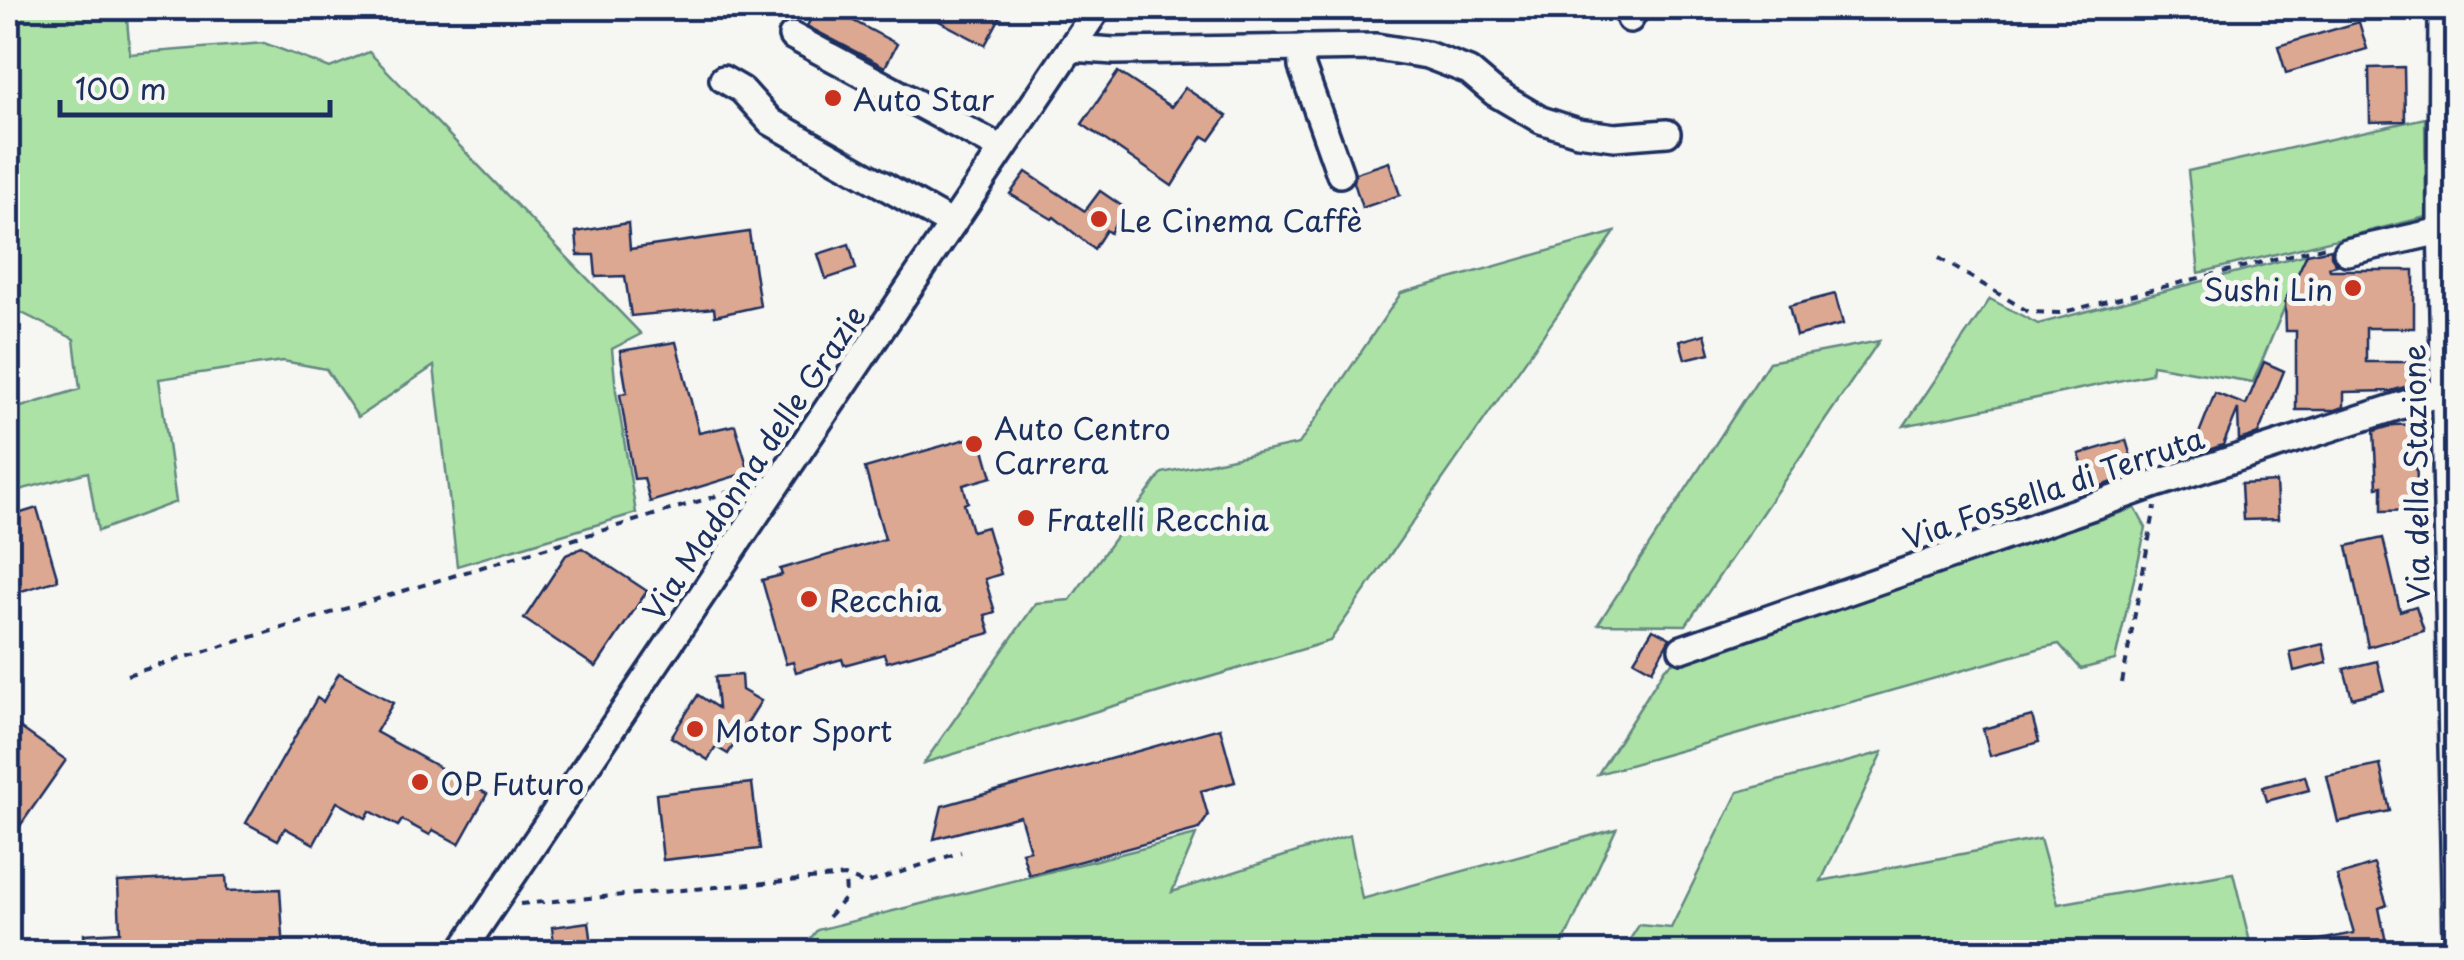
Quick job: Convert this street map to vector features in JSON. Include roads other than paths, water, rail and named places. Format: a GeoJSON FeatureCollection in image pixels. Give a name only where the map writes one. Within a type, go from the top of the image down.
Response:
{"type":"FeatureCollection","features":[{"type":"Feature","properties":{"kind":"street","name":"Via Madonna delle Grazie"},"geometry":{"type":"LineString","coordinates":[[461,952],[1098,8]]}},
{"type":"Feature","properties":{"kind":"street","name":"Via della Stazione"},"geometry":{"type":"LineString","coordinates":[[2442,8],[2449,109],[2441,231],[2456,939]]}},
{"type":"Feature","properties":{"kind":"street"},"geometry":{"type":"LineString","coordinates":[[792,36],[1002,149]]}},
{"type":"Feature","properties":{"kind":"street"},"geometry":{"type":"LineString","coordinates":[[1071,48],[1376,46],[1428,55],[1469,71],[1495,93],[1540,120],[1578,132],[1615,137],[1667,132]]}},
{"type":"Feature","properties":{"kind":"street"},"geometry":{"type":"LineString","coordinates":[[1302,48],[1302,67],[1340,174]]}},
{"type":"Feature","properties":{"kind":"street"},"geometry":{"type":"LineString","coordinates":[[723,79],[742,90],[771,122],[952,224]]}},
{"type":"Feature","properties":{"kind":"street"},"geometry":{"type":"LineString","coordinates":[[2346,247],[2441,231]]}},
{"type":"Feature","properties":{"kind":"street","name":"Via Fossella di Terruta"},"geometry":{"type":"LineString","coordinates":[[1682,649],[2159,483],[2446,391]]}},
{"type":"Feature","properties":{"kind":"place","name":"Auto Star"},"geometry":{"type":"Point","coordinates":[833,98]}},
{"type":"Feature","properties":{"kind":"place","name":"Le Cinema Caffè"},"geometry":{"type":"Point","coordinates":[1099,219]}},
{"type":"Feature","properties":{"kind":"place","name":"Sushi Lin"},"geometry":{"type":"Point","coordinates":[2353,288]}},
{"type":"Feature","properties":{"kind":"place","name":"Auto Centro Carrera"},"geometry":{"type":"Point","coordinates":[974,444]}},
{"type":"Feature","properties":{"kind":"place","name":"Fratelli Recchia"},"geometry":{"type":"Point","coordinates":[1026,518]}},
{"type":"Feature","properties":{"kind":"place","name":"Recchia"},"geometry":{"type":"Point","coordinates":[809,599]}},
{"type":"Feature","properties":{"kind":"place","name":"Motor Sport"},"geometry":{"type":"Point","coordinates":[695,729]}},
{"type":"Feature","properties":{"kind":"place","name":"OP Futuro"},"geometry":{"type":"Point","coordinates":[420,782]}}]}
